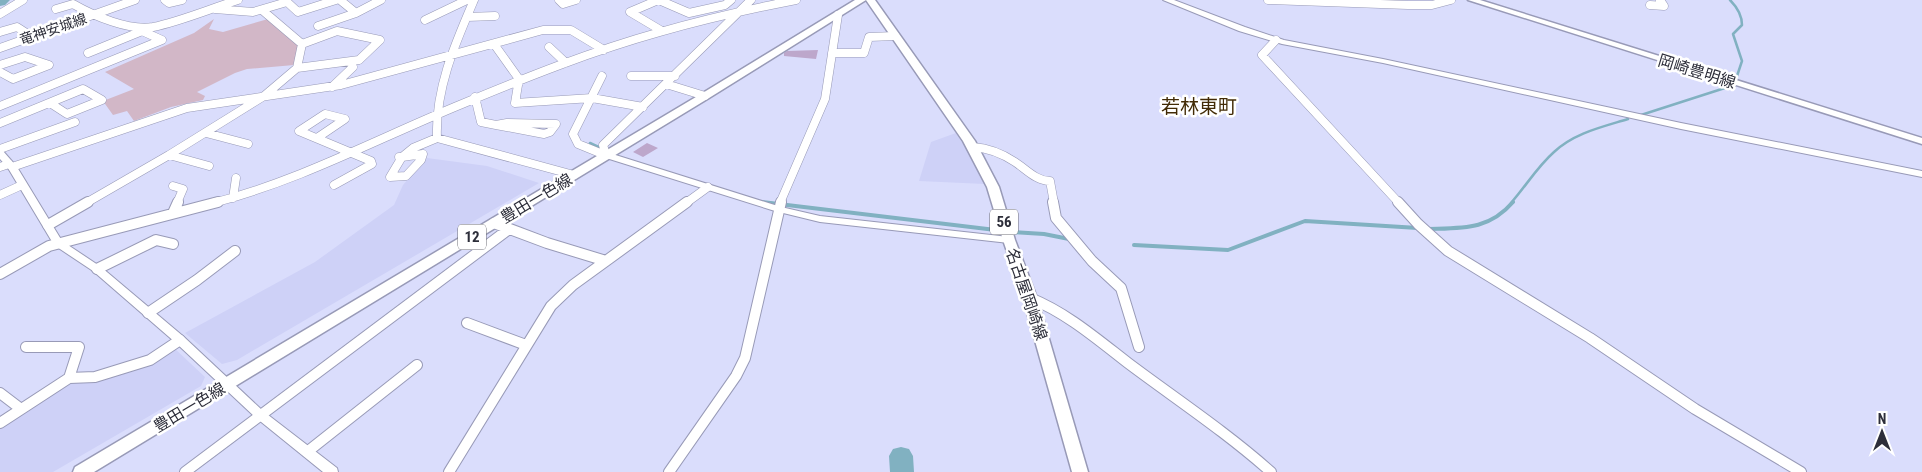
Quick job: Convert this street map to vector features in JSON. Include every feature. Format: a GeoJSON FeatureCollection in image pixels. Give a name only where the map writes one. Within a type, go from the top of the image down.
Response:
{"type":"FeatureCollection","features":[{"type":"Feature","properties":{"kind":"main road","name":"豊田一色線"},"geometry":{"type":"LineString","coordinates":[[82,472],[861,0]]}},
{"type":"Feature","properties":{"kind":"main road","name":"名古屋岡崎線"},"geometry":{"type":"LineString","coordinates":[[870,0],[973,147],[993,187],[1009,240],[1030,298],[1080,472]]}},
{"type":"Feature","properties":{"kind":"main road","name":"岡崎豊明線"},"geometry":{"type":"LineString","coordinates":[[1472,0],[1922,141]]}},
{"type":"Feature","properties":{"kind":"street"},"geometry":{"type":"LineString","coordinates":[[0,14],[23,0]]}},
{"type":"Feature","properties":{"kind":"street","name":"竜神安城線"},"geometry":{"type":"LineString","coordinates":[[0,48],[135,0]]}},
{"type":"Feature","properties":{"kind":"street"},"geometry":{"type":"LineString","coordinates":[[165,0],[169,3],[182,0]]}},
{"type":"Feature","properties":{"kind":"street"},"geometry":{"type":"LineString","coordinates":[[88,53],[142,31],[238,0]]}},
{"type":"Feature","properties":{"kind":"street"},"geometry":{"type":"LineString","coordinates":[[212,9],[249,12],[262,10],[286,1],[301,12],[336,0]]}},
{"type":"Feature","properties":{"kind":"street"},"geometry":{"type":"LineString","coordinates":[[340,0],[356,13]]}},
{"type":"Feature","properties":{"kind":"street"},"geometry":{"type":"LineString","coordinates":[[318,26],[356,13],[381,0]]}},
{"type":"Feature","properties":{"kind":"street"},"geometry":{"type":"LineString","coordinates":[[425,20],[466,0]]}},
{"type":"Feature","properties":{"kind":"street"},"geometry":{"type":"LineString","coordinates":[[437,138],[437,114],[450,55],[474,0]]}},
{"type":"Feature","properties":{"kind":"street"},"geometry":{"type":"LineString","coordinates":[[559,0],[565,4],[576,0]]}},
{"type":"Feature","properties":{"kind":"street"},"geometry":{"type":"LineString","coordinates":[[662,31],[630,12],[659,0],[689,13],[728,2]]}},
{"type":"Feature","properties":{"kind":"street"},"geometry":{"type":"LineString","coordinates":[[715,0],[728,2]]}},
{"type":"Feature","properties":{"kind":"street"},"geometry":{"type":"LineString","coordinates":[[606,155],[603,146],[742,11],[741,9],[751,0]]}},
{"type":"Feature","properties":{"kind":"street"},"geometry":{"type":"LineString","coordinates":[[0,274],[49,246],[58,243],[233,198],[267,187],[475,97],[566,63],[662,31],[796,0]]}},
{"type":"Feature","properties":{"kind":"street"},"geometry":{"type":"LineString","coordinates":[[1167,0],[1242,30],[1276,40],[1681,126],[1922,174]]}},
{"type":"Feature","properties":{"kind":"street"},"geometry":{"type":"LineString","coordinates":[[1268,0],[1408,5],[1432,5],[1450,0]]}},
{"type":"Feature","properties":{"kind":"street"},"geometry":{"type":"LineString","coordinates":[[1650,5],[1664,6],[1660,0]]}},
{"type":"Feature","properties":{"kind":"street"},"geometry":{"type":"LineString","coordinates":[[56,9],[73,4],[93,15],[120,24],[152,28]]}},
{"type":"Feature","properties":{"kind":"street"},"geometry":{"type":"LineString","coordinates":[[262,10],[302,44]]}},
{"type":"Feature","properties":{"kind":"street"},"geometry":{"type":"LineString","coordinates":[[669,472],[736,376],[745,358],[778,209],[825,99],[838,15]]}},
{"type":"Feature","properties":{"kind":"street"},"geometry":{"type":"LineString","coordinates":[[467,17],[495,16]]}},
{"type":"Feature","properties":{"kind":"street"},"geometry":{"type":"LineString","coordinates":[[0,32],[17,27],[31,36]]}},
{"type":"Feature","properties":{"kind":"street"},"geometry":{"type":"LineString","coordinates":[[7,166],[187,108],[332,87],[543,30],[566,29],[604,50]]}},
{"type":"Feature","properties":{"kind":"street"},"geometry":{"type":"LineString","coordinates":[[0,106],[162,40],[142,31]]}},
{"type":"Feature","properties":{"kind":"street"},"geometry":{"type":"LineString","coordinates":[[48,225],[206,133],[264,96],[297,68],[359,60],[380,40],[338,31],[302,44]]}},
{"type":"Feature","properties":{"kind":"street"},"geometry":{"type":"LineString","coordinates":[[832,53],[864,53],[869,37],[895,36]]}},
{"type":"Feature","properties":{"kind":"street"},"geometry":{"type":"LineString","coordinates":[[1276,40],[1262,55],[1418,224],[1448,251],[1590,338],[1695,409],[1801,472]]}},
{"type":"Feature","properties":{"kind":"street"},"geometry":{"type":"LineString","coordinates":[[297,68],[302,44]]}},
{"type":"Feature","properties":{"kind":"street"},"geometry":{"type":"LineString","coordinates":[[494,44],[519,80],[514,100],[516,103],[592,98],[643,107]]}},
{"type":"Feature","properties":{"kind":"street"},"geometry":{"type":"LineString","coordinates":[[549,47],[566,63]]}},
{"type":"Feature","properties":{"kind":"street"},"geometry":{"type":"LineString","coordinates":[[0,48],[22,56],[29,56],[49,65],[13,80],[0,72]]}},
{"type":"Feature","properties":{"kind":"street"},"geometry":{"type":"LineString","coordinates":[[0,65],[22,56]]}},
{"type":"Feature","properties":{"kind":"street"},"geometry":{"type":"LineString","coordinates":[[332,87],[353,67]]}},
{"type":"Feature","properties":{"kind":"street"},"geometry":{"type":"LineString","coordinates":[[602,76],[573,134],[578,144],[606,155],[778,209],[833,221],[1009,240]]}},
{"type":"Feature","properties":{"kind":"street"},"geometry":{"type":"LineString","coordinates":[[631,76],[675,76]]}},
{"type":"Feature","properties":{"kind":"street"},"geometry":{"type":"LineString","coordinates":[[666,84],[705,96]]}},
{"type":"Feature","properties":{"kind":"street"},"geometry":{"type":"LineString","coordinates":[[0,123],[50,103],[85,89],[102,100],[67,114],[50,103]]}},
{"type":"Feature","properties":{"kind":"street"},"geometry":{"type":"LineString","coordinates":[[475,97],[480,120],[496,125],[544,134],[550,132],[556,124],[507,123],[496,125]]}},
{"type":"Feature","properties":{"kind":"street"},"geometry":{"type":"LineString","coordinates":[[317,138],[345,119],[325,114],[299,131],[371,161],[372,164],[334,185]]}},
{"type":"Feature","properties":{"kind":"street"},"geometry":{"type":"LineString","coordinates":[[75,122],[0,151],[7,166],[22,185],[58,243],[97,269],[180,340],[259,414],[332,472]]}},
{"type":"Feature","properties":{"kind":"street"},"geometry":{"type":"LineString","coordinates":[[206,133],[248,144]]}},
{"type":"Feature","properties":{"kind":"street"},"geometry":{"type":"LineString","coordinates":[[399,157],[407,150],[437,138],[574,175]]}},
{"type":"Feature","properties":{"kind":"street"},"geometry":{"type":"LineString","coordinates":[[973,147],[980,147],[1013,161],[1043,181],[1050,181],[1056,218],[1092,261],[1121,288],[1139,347]]}},
{"type":"Feature","properties":{"kind":"street"},"geometry":{"type":"LineString","coordinates":[[169,155],[209,166]]}},
{"type":"Feature","properties":{"kind":"street"},"geometry":{"type":"LineString","coordinates":[[233,198],[236,178]]}},
{"type":"Feature","properties":{"kind":"street"},"geometry":{"type":"LineString","coordinates":[[0,195],[22,185]]}},
{"type":"Feature","properties":{"kind":"street"},"geometry":{"type":"LineString","coordinates":[[173,186],[183,189],[173,213]]}},
{"type":"Feature","properties":{"kind":"street"},"geometry":{"type":"LineString","coordinates":[[449,472],[550,306],[560,296],[606,261],[708,187]]}},
{"type":"Feature","properties":{"kind":"street"},"geometry":{"type":"LineString","coordinates":[[494,223],[547,243],[606,261]]}},
{"type":"Feature","properties":{"kind":"street"},"geometry":{"type":"LineString","coordinates":[[185,472],[259,414],[508,229]]}},
{"type":"Feature","properties":{"kind":"street"},"geometry":{"type":"LineString","coordinates":[[97,269],[156,240],[173,244]]}},
{"type":"Feature","properties":{"kind":"street"},"geometry":{"type":"LineString","coordinates":[[148,313],[197,280],[235,251]]}},
{"type":"Feature","properties":{"kind":"street"},"geometry":{"type":"LineString","coordinates":[[1030,298],[1044,303],[1079,326],[1271,472]]}},
{"type":"Feature","properties":{"kind":"street"},"geometry":{"type":"LineString","coordinates":[[467,323],[526,345]]}},
{"type":"Feature","properties":{"kind":"street"},"geometry":{"type":"LineString","coordinates":[[0,422],[69,378],[95,377],[150,360],[180,340]]}},
{"type":"Feature","properties":{"kind":"street"},"geometry":{"type":"LineString","coordinates":[[26,347],[79,347],[69,378]]}},
{"type":"Feature","properties":{"kind":"street"},"geometry":{"type":"LineString","coordinates":[[307,452],[418,365]]}},
{"type":"Feature","properties":{"kind":"street"},"geometry":{"type":"LineString","coordinates":[[0,393],[21,409]]}},
{"type":"Feature","properties":{"kind":"shaded area"},"geometry":{"type":"Polygon","coordinates":[[[214,19],[209,29],[223,32],[268,19],[300,42],[294,65],[247,69],[235,73],[197,92],[205,96],[203,100],[171,107],[134,121],[127,111],[113,115],[103,101],[134,89],[105,72],[194,33],[214,19]]]}},
{"type":"Feature","properties":{"kind":"shaded area"},"geometry":{"type":"Polygon","coordinates":[[[956,133],[972,158],[985,184],[919,181],[931,142],[956,133]]]}},
{"type":"Feature","properties":{"kind":"shaded area"},"geometry":{"type":"Polygon","coordinates":[[[427,158],[487,166],[539,183],[237,360],[222,364],[185,333],[315,262],[394,205],[403,185],[427,158]]]}},
{"type":"Feature","properties":{"kind":"shaded area"},"geometry":{"type":"Polygon","coordinates":[[[173,347],[205,377],[201,386],[53,472],[0,472],[0,426],[70,381],[173,347]]]}},
{"type":"Feature","properties":{"kind":"building"},"geometry":{"type":"Polygon","coordinates":[[[818,50],[816,59],[784,56],[784,53],[787,51],[818,50]]]}},
{"type":"Feature","properties":{"kind":"building"},"geometry":{"type":"Polygon","coordinates":[[[647,143],[658,148],[643,157],[633,152],[647,143]]]}},
{"type":"Feature","properties":{"kind":"waterway"},"geometry":{"type":"LineString","coordinates":[[1730,0],[1739,11],[1742,21],[1742,25],[1733,34],[1742,61],[1736,79]]}},
{"type":"Feature","properties":{"kind":"waterway"},"geometry":{"type":"LineString","coordinates":[[1641,115],[1728,87]]}},
{"type":"Feature","properties":{"kind":"waterway"},"geometry":{"type":"LineString","coordinates":[[1511,203],[1542,164],[1562,145],[1589,131],[1628,119]]}},
{"type":"Feature","properties":{"kind":"waterway"},"geometry":{"type":"LineString","coordinates":[[590,143],[603,149]]}},
{"type":"Feature","properties":{"kind":"waterway"},"geometry":{"type":"LineString","coordinates":[[772,203],[762,202],[1004,231]]}},
{"type":"Feature","properties":{"kind":"waterway"},"geometry":{"type":"LineString","coordinates":[[1429,229],[1475,226],[1485,223],[1495,218],[1513,202]]}},
{"type":"Feature","properties":{"kind":"waterway"},"geometry":{"type":"LineString","coordinates":[[1134,245],[1228,250],[1305,221],[1418,228]]}},
{"type":"Feature","properties":{"kind":"waterway"},"geometry":{"type":"LineString","coordinates":[[1010,232],[1044,234],[1069,239]]}},
{"type":"Feature","properties":{"kind":"waterway"},"geometry":{"type":"LineString","coordinates":[[901,456],[902,472]]}},
{"type":"Feature","properties":{"kind":"district","name":"若林東町"},"geometry":{"type":"Point","coordinates":[1199,106]}}]}
